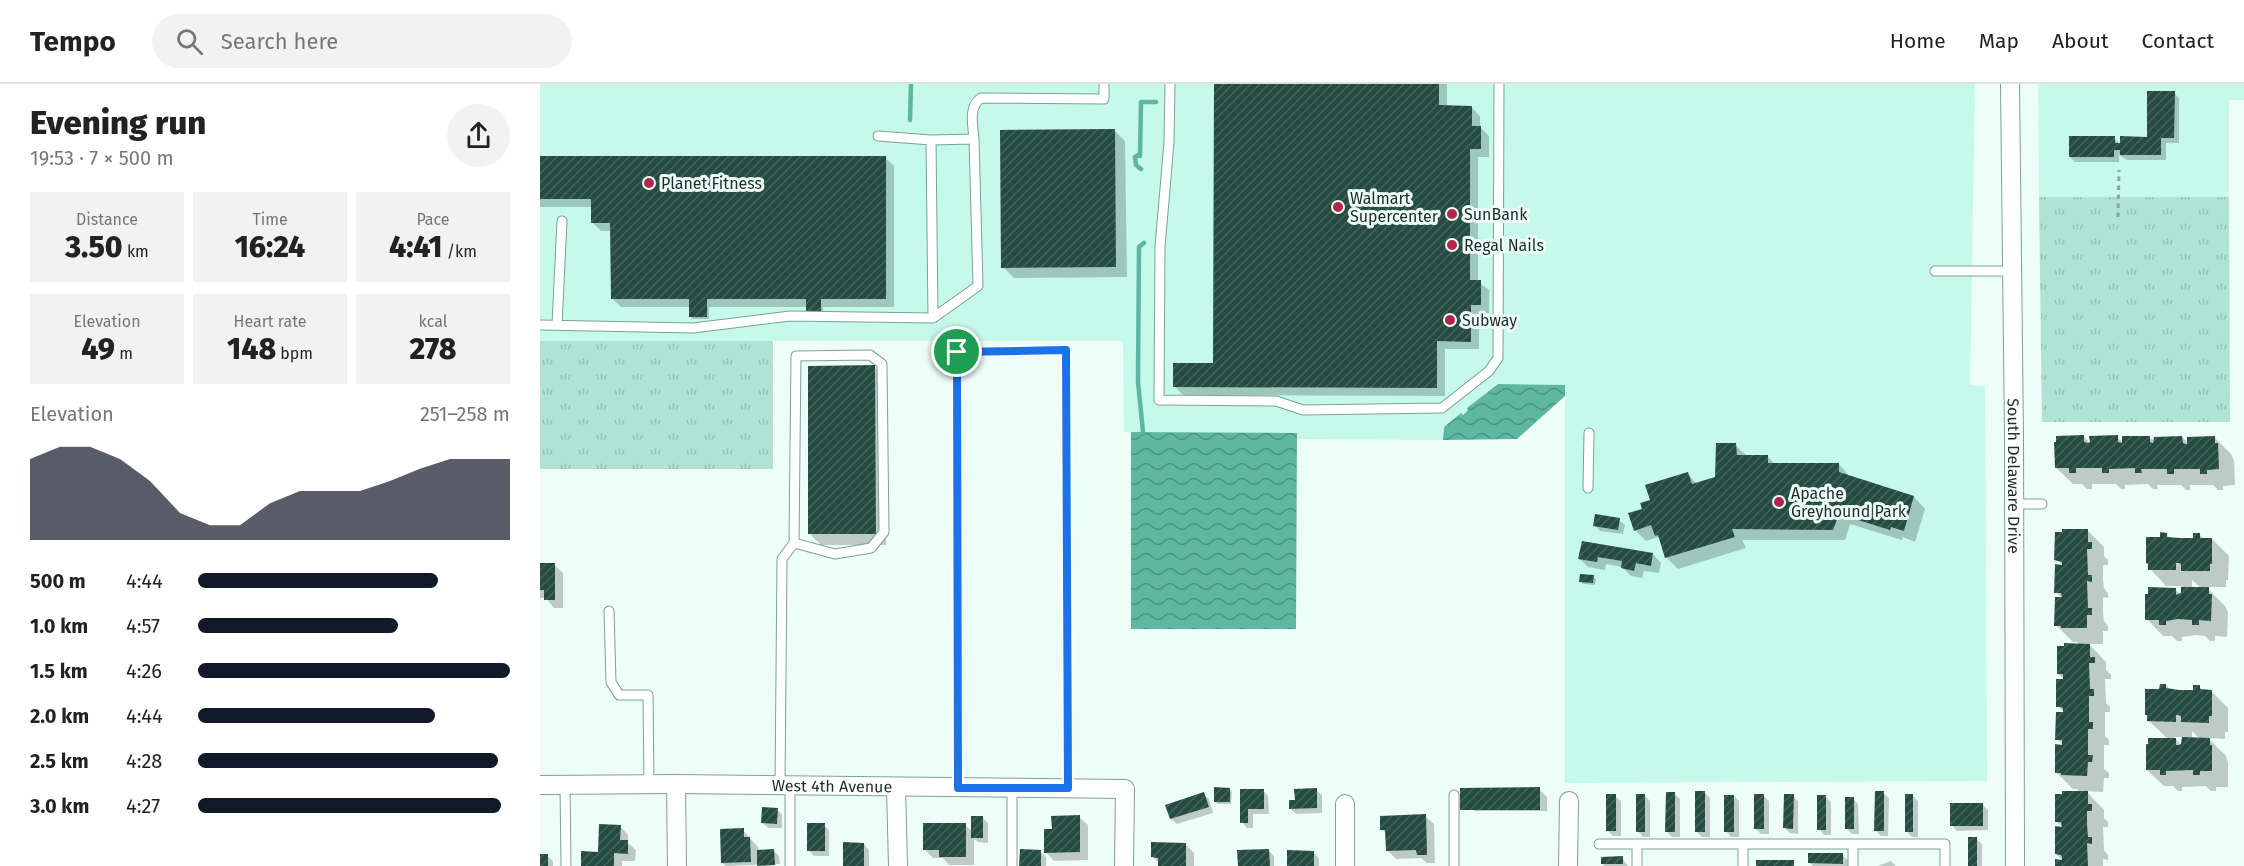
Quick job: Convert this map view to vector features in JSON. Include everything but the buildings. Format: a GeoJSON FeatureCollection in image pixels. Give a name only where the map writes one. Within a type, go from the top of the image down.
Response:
{"type":"FeatureCollection","features":[{"type":"Feature","properties":{"kind":"street","name":"South Delaware Drive"},"geometry":{"type":"LineString","coordinates":[[2010,84],[2014,504],[2014,866]]}},
{"type":"Feature","properties":{"kind":"street","name":"West 4th Avenue"},"geometry":{"type":"LineString","coordinates":[[540,785],[676,784],[1125,789],[1124,866]]}},
{"type":"Feature","properties":{"kind":"street"},"geometry":{"type":"LineString","coordinates":[[676,784],[677,866]]}},
{"type":"Feature","properties":{"kind":"street"},"geometry":{"type":"LineString","coordinates":[[896,787],[897,866]]}},
{"type":"Feature","properties":{"kind":"street"},"geometry":{"type":"LineString","coordinates":[[1569,801],[1569,866]]}},
{"type":"Feature","properties":{"kind":"street"},"geometry":{"type":"LineString","coordinates":[[1345,804],[1345,866]]}},
{"type":"Feature","properties":{"kind":"lane"},"geometry":{"type":"LineString","coordinates":[[540,325],[693,328],[789,316],[933,318],[978,286],[972,109],[976,102],[981,98],[1104,99],[1104,84]]}},
{"type":"Feature","properties":{"kind":"lane"},"geometry":{"type":"LineString","coordinates":[[1170,84],[1169,142],[1160,247],[1159,400],[1276,401],[1303,410],[1442,408],[1489,371],[1497,358],[1499,84]]}},
{"type":"Feature","properties":{"kind":"lane"},"geometry":{"type":"LineString","coordinates":[[878,136],[931,140],[974,139]]}},
{"type":"Feature","properties":{"kind":"lane"},"geometry":{"type":"LineString","coordinates":[[931,140],[933,318]]}},
{"type":"Feature","properties":{"kind":"lane"},"geometry":{"type":"LineString","coordinates":[[557,325],[562,221]]}},
{"type":"Feature","properties":{"kind":"lane"},"geometry":{"type":"LineString","coordinates":[[1935,271],[2011,271]]}},
{"type":"Feature","properties":{"kind":"lane"},"geometry":{"type":"LineString","coordinates":[[958,788],[957,352],[1066,350],[1068,788]]}},
{"type":"Feature","properties":{"kind":"lane"},"geometry":{"type":"LineString","coordinates":[[790,866],[785,786],[782,559],[794,543],[796,356],[870,356],[882,364],[884,532],[871,548],[835,555],[794,543]]}},
{"type":"Feature","properties":{"kind":"lane"},"geometry":{"type":"LineString","coordinates":[[1588,488],[1589,433]]}},
{"type":"Feature","properties":{"kind":"lane"},"geometry":{"type":"LineString","coordinates":[[2014,504],[2043,504]]}},
{"type":"Feature","properties":{"kind":"lane"},"geometry":{"type":"LineString","coordinates":[[609,611],[611,682],[619,695],[648,695],[649,784]]}},
{"type":"Feature","properties":{"kind":"lane"},"geometry":{"type":"LineString","coordinates":[[565,785],[566,866]]}},
{"type":"Feature","properties":{"kind":"lane"},"geometry":{"type":"LineString","coordinates":[[1012,788],[1012,866]]}},
{"type":"Feature","properties":{"kind":"lane"},"geometry":{"type":"LineString","coordinates":[[1454,795],[1454,866]]}},
{"type":"Feature","properties":{"kind":"lane"},"geometry":{"type":"LineString","coordinates":[[1599,844],[1945,844],[1945,866]]}},
{"type":"Feature","properties":{"kind":"lane"},"geometry":{"type":"LineString","coordinates":[[1637,844],[1637,866]]}},
{"type":"Feature","properties":{"kind":"lane"},"geometry":{"type":"LineString","coordinates":[[1743,844],[1743,866]]}},
{"type":"Feature","properties":{"kind":"lane"},"geometry":{"type":"LineString","coordinates":[[1852,866],[1853,844]]}},
{"type":"Feature","properties":{"kind":"path"},"geometry":{"type":"LineString","coordinates":[[2118,216],[2119,170]]}},
{"type":"Feature","properties":{"kind":"shaded area"},"geometry":{"type":"Polygon","coordinates":[[[540,84],[1975,84],[1970,385],[1985,386],[1987,781],[1565,783],[1565,385],[1468,410],[1444,427],[1443,440],[1297,439],[1297,433],[1124,432],[1123,341],[540,341],[540,84]]]}},
{"type":"Feature","properties":{"kind":"shaded area"},"geometry":{"type":"Polygon","coordinates":[[[2038,84],[2244,84],[2244,100],[2229,100],[2229,197],[2039,197],[2038,84]]]}},
{"type":"Feature","properties":{"kind":"green space"},"geometry":{"type":"Polygon","coordinates":[[[2039,197],[2229,197],[2230,422],[2042,422],[2039,197]]]}},
{"type":"Feature","properties":{"kind":"green space"},"geometry":{"type":"Polygon","coordinates":[[[540,341],[773,341],[773,469],[540,469],[540,341]]]}},
{"type":"Feature","properties":{"kind":"water"},"geometry":{"type":"Polygon","coordinates":[[[1498,384],[1565,385],[1565,396],[1517,439],[1443,440],[1444,427],[1461,413],[1463,415],[1468,410],[1467,408],[1498,384]]]}},
{"type":"Feature","properties":{"kind":"water"},"geometry":{"type":"Polygon","coordinates":[[[1131,432],[1297,433],[1296,629],[1131,629],[1131,432]]]}},
{"type":"Feature","properties":{"kind":"waterway"},"geometry":{"type":"LineString","coordinates":[[910,120],[911,84]]}},
{"type":"Feature","properties":{"kind":"waterway"},"geometry":{"type":"LineString","coordinates":[[1140,156],[1141,102],[1156,102]]}},
{"type":"Feature","properties":{"kind":"waterway"},"geometry":{"type":"LineString","coordinates":[[1140,154],[1135,157],[1136,165],[1141,169]]}},
{"type":"Feature","properties":{"kind":"waterway"},"geometry":{"type":"LineString","coordinates":[[1143,432],[1138,382],[1139,247],[1144,243]]}},
{"type":"Feature","properties":{"kind":"place","name":"Planet Fitness"},"geometry":{"type":"Point","coordinates":[649,183]}},
{"type":"Feature","properties":{"kind":"place","name":"Walmart Supercenter"},"geometry":{"type":"Point","coordinates":[1338,207]}},
{"type":"Feature","properties":{"kind":"place","name":"SunBank"},"geometry":{"type":"Point","coordinates":[1452,214]}},
{"type":"Feature","properties":{"kind":"place","name":"Regal Nails"},"geometry":{"type":"Point","coordinates":[1452,245]}},
{"type":"Feature","properties":{"kind":"place","name":"Subway"},"geometry":{"type":"Point","coordinates":[1450,320]}},
{"type":"Feature","properties":{"kind":"place","name":"Apache Greyhound Park"},"geometry":{"type":"Point","coordinates":[1779,502]}},
{"type":"Feature","properties":{"kind":"route"},"geometry":{"type":"LineString","coordinates":[[1066,350],[1068,788],[958,788],[957,352],[1066,350]]}}]}
